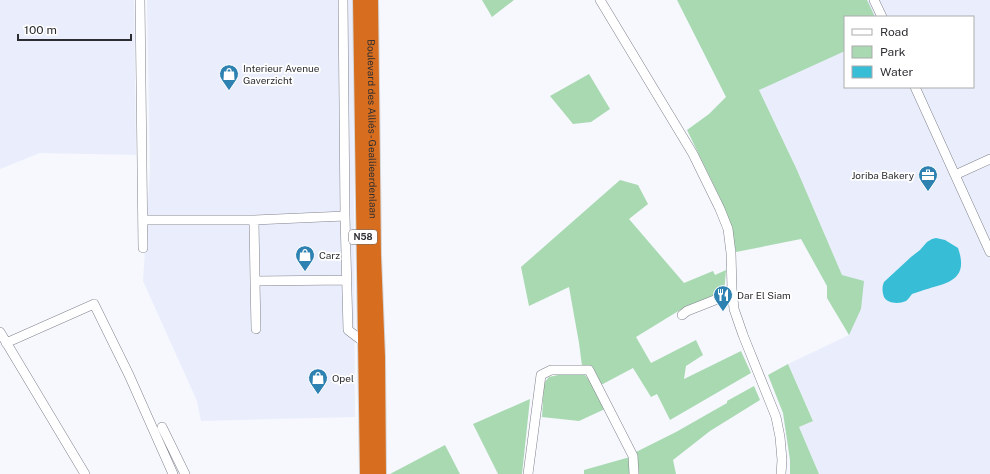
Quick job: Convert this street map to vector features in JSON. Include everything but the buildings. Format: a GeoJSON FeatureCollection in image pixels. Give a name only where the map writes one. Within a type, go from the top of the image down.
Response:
{"type":"FeatureCollection","features":[{"type":"Feature","properties":{"kind":"highway","name":"Boulevard des Alliés - Geallieerdenlaan"},"geometry":{"type":"LineString","coordinates":[[360,0],[372,399],[379,474]]}},
{"type":"Feature","properties":{"kind":"highway","name":"Boulevard des Alliés - Geallieerdenlaan"},"geometry":{"type":"LineString","coordinates":[[371,0],[374,255],[371,343]]}},
{"type":"Feature","properties":{"kind":"highway","name":"Boulevard des Alliés - Geallieerdenlaan"},"geometry":{"type":"LineString","coordinates":[[367,474],[372,399]]}},
{"type":"Feature","properties":{"kind":"street"},"geometry":{"type":"LineString","coordinates":[[140,0],[143,248]]}},
{"type":"Feature","properties":{"kind":"street"},"geometry":{"type":"LineString","coordinates":[[343,0],[345,216],[348,330],[371,343]]}},
{"type":"Feature","properties":{"kind":"street"},"geometry":{"type":"LineString","coordinates":[[600,0],[693,154],[728,228],[734,309],[776,417],[780,437],[782,460],[781,474]]}},
{"type":"Feature","properties":{"kind":"street"},"geometry":{"type":"LineString","coordinates":[[874,0],[882,16]]}},
{"type":"Feature","properties":{"kind":"street"},"geometry":{"type":"LineString","coordinates":[[915,88],[990,252]]}},
{"type":"Feature","properties":{"kind":"street"},"geometry":{"type":"LineString","coordinates":[[955,175],[990,160]]}},
{"type":"Feature","properties":{"kind":"street"},"geometry":{"type":"LineString","coordinates":[[143,220],[254,220],[345,216]]}},
{"type":"Feature","properties":{"kind":"street"},"geometry":{"type":"LineString","coordinates":[[254,220],[256,329]]}},
{"type":"Feature","properties":{"kind":"street"},"geometry":{"type":"LineString","coordinates":[[255,281],[347,280]]}},
{"type":"Feature","properties":{"kind":"street"},"geometry":{"type":"LineString","coordinates":[[682,316],[687,311],[732,294]]}},
{"type":"Feature","properties":{"kind":"street"},"geometry":{"type":"LineString","coordinates":[[6,343],[94,304],[129,375],[173,474]]}},
{"type":"Feature","properties":{"kind":"street"},"geometry":{"type":"LineString","coordinates":[[0,332],[85,474]]}},
{"type":"Feature","properties":{"kind":"street"},"geometry":{"type":"LineString","coordinates":[[528,474],[541,375],[551,370],[589,370],[633,456],[634,474]]}},
{"type":"Feature","properties":{"kind":"street"},"geometry":{"type":"LineString","coordinates":[[162,427],[185,474]]}},
{"type":"Feature","properties":{"kind":"shaded area"},"geometry":{"type":"Polygon","coordinates":[[[0,0],[134,0],[136,155],[40,153],[0,169],[0,0]]]}},
{"type":"Feature","properties":{"kind":"shaded area"},"geometry":{"type":"Polygon","coordinates":[[[147,0],[353,0],[355,417],[201,421],[197,401],[143,281],[150,170],[147,0]]]}},
{"type":"Feature","properties":{"kind":"shaded area"},"geometry":{"type":"Polygon","coordinates":[[[708,0],[990,0],[990,474],[819,474],[799,427],[813,420],[788,364],[849,335],[842,275],[797,170],[759,90],[708,0]]]}},
{"type":"Feature","properties":{"kind":"green space"},"geometry":{"type":"Polygon","coordinates":[[[482,0],[514,0],[492,17],[482,0]]]}},
{"type":"Feature","properties":{"kind":"green space"},"geometry":{"type":"Polygon","coordinates":[[[677,0],[867,0],[875,16],[844,16],[844,51],[759,90],[797,170],[842,275],[864,281],[861,309],[849,335],[827,298],[827,286],[801,239],[736,252],[722,202],[687,130],[709,114],[726,97],[677,0]]]}},
{"type":"Feature","properties":{"kind":"green space"},"geometry":{"type":"Polygon","coordinates":[[[589,74],[610,109],[591,122],[573,124],[550,96],[589,74]]]}},
{"type":"Feature","properties":{"kind":"green space"},"geometry":{"type":"Polygon","coordinates":[[[620,180],[638,185],[648,204],[629,219],[684,283],[713,271],[715,275],[726,270],[724,293],[680,310],[636,337],[651,363],[696,340],[703,355],[686,366],[684,379],[741,351],[751,373],[670,420],[657,394],[651,397],[633,368],[601,385],[582,366],[569,287],[529,306],[521,267],[620,180]]]}},
{"type":"Feature","properties":{"kind":"green space"},"geometry":{"type":"Polygon","coordinates":[[[788,364],[813,421],[799,427],[819,474],[790,474],[790,460],[783,413],[768,375],[788,364]]]}},
{"type":"Feature","properties":{"kind":"green space"},"geometry":{"type":"Polygon","coordinates":[[[558,375],[585,375],[593,385],[605,409],[579,421],[542,417],[544,383],[549,377],[558,375]]]}},
{"type":"Feature","properties":{"kind":"green space"},"geometry":{"type":"Polygon","coordinates":[[[754,386],[760,400],[710,431],[673,460],[676,474],[639,474],[636,452],[676,432],[754,386]]]}},
{"type":"Feature","properties":{"kind":"green space"},"geometry":{"type":"Polygon","coordinates":[[[530,399],[522,474],[498,474],[473,424],[530,399]]]}},
{"type":"Feature","properties":{"kind":"green space"},"geometry":{"type":"Polygon","coordinates":[[[445,445],[460,474],[390,474],[445,445]]]}},
{"type":"Feature","properties":{"kind":"green space"},"geometry":{"type":"Polygon","coordinates":[[[630,457],[632,474],[584,474],[584,470],[630,457]]]}},
{"type":"Feature","properties":{"kind":"water"},"geometry":{"type":"Polygon","coordinates":[[[936,238],[945,240],[958,248],[961,259],[961,268],[958,274],[946,283],[912,294],[903,302],[894,303],[888,301],[884,297],[884,282],[927,242],[936,238]]]}},
{"type":"Feature","properties":{"kind":"place","name":"Interieur Avenue Gaverzicht"},"geometry":{"type":"Point","coordinates":[229,91]}},
{"type":"Feature","properties":{"kind":"place","name":"Joriba Bakery"},"geometry":{"type":"Point","coordinates":[928,192]}},
{"type":"Feature","properties":{"kind":"place","name":"Carz"},"geometry":{"type":"Point","coordinates":[305,272]}},
{"type":"Feature","properties":{"kind":"place","name":"Dar El Siam"},"geometry":{"type":"Point","coordinates":[723,312]}},
{"type":"Feature","properties":{"kind":"place","name":"Opel"},"geometry":{"type":"Point","coordinates":[318,395]}}]}
